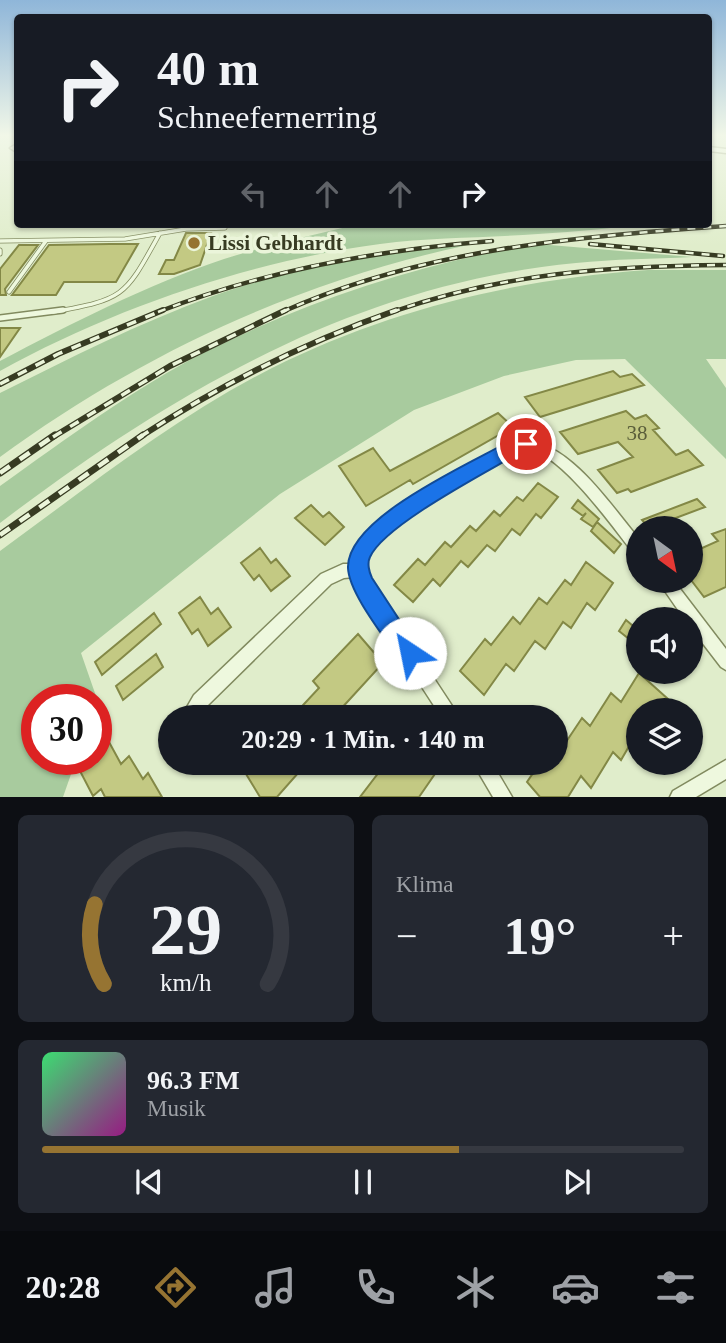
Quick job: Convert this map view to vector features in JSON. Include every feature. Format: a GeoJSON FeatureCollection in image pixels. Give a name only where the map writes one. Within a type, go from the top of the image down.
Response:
{"type":"FeatureCollection","features":[{"type":"Feature","properties":{"kind":"street"},"geometry":{"type":"LineString","coordinates":[[443,705],[364,585],[358,570],[360,552],[398,515],[514,447],[526,444],[538,446],[567,468],[626,534]]}},
{"type":"Feature","properties":{"kind":"street"},"geometry":{"type":"LineString","coordinates":[[197,705],[326,579],[343,571],[358,570]]}},
{"type":"Feature","properties":{"kind":"street"},"geometry":{"type":"LineString","coordinates":[[674,593],[726,663]]}},
{"type":"Feature","properties":{"kind":"street"},"geometry":{"type":"LineString","coordinates":[[679,797],[726,769]]}},
{"type":"Feature","properties":{"kind":"street"},"geometry":{"type":"LineString","coordinates":[[489,775],[503,797]]}},
{"type":"Feature","properties":{"kind":"lane"},"geometry":{"type":"LineString","coordinates":[[0,241],[125,239],[160,233],[225,228]]}},
{"type":"Feature","properties":{"kind":"lane"},"geometry":{"type":"LineString","coordinates":[[0,318],[48,314],[85,306],[129,288],[160,233]]}},
{"type":"Feature","properties":{"kind":"lane"},"geometry":{"type":"LineString","coordinates":[[9,292],[46,240]]}},
{"type":"Feature","properties":{"kind":"green space"},"geometry":{"type":"Polygon","coordinates":[[[342,228],[610,228],[380,244],[282,262],[184,290],[136,308],[89,327],[0,371],[0,361],[138,293],[195,269],[291,240],[342,228]]]}},
{"type":"Feature","properties":{"kind":"green space"},"geometry":{"type":"Polygon","coordinates":[[[538,244],[692,257],[576,263],[495,275],[417,294],[342,320],[270,352],[200,389],[132,430],[0,523],[0,486],[126,398],[178,366],[245,333],[368,285],[452,261],[538,244]]]}},
{"type":"Feature","properties":{"kind":"green space"},"geometry":{"type":"Polygon","coordinates":[[[468,245],[343,279],[223,326],[108,386],[0,457],[0,393],[132,329],[185,306],[275,276],[371,257],[468,245]]]}},
{"type":"Feature","properties":{"kind":"green space"},"geometry":{"type":"Polygon","coordinates":[[[648,270],[726,270],[726,359],[706,359],[726,388],[726,459],[625,359],[576,360],[504,376],[414,410],[280,494],[81,653],[92,684],[21,684],[21,775],[71,775],[63,797],[0,797],[0,551],[201,408],[272,368],[317,347],[408,313],[455,300],[503,289],[599,274],[648,270]]]}},
{"type":"Feature","properties":{"kind":"building","name":"Lissi Gebhardt"},"geometry":{"type":"Polygon","coordinates":[[[186,233],[211,233],[200,265],[174,274],[159,274],[166,260],[174,260],[186,233]]]}},
{"type":"Feature","properties":{"kind":"building"},"geometry":{"type":"Polygon","coordinates":[[[138,244],[116,282],[64,282],[56,295],[12,295],[49,245],[138,244]]]}},
{"type":"Feature","properties":{"kind":"building"},"geometry":{"type":"Polygon","coordinates":[[[19,245],[38,245],[5,289],[6,295],[0,295],[0,269],[19,245]]]}},
{"type":"Feature","properties":{"kind":"building"},"geometry":{"type":"Polygon","coordinates":[[[0,328],[20,328],[0,357],[0,328]]]}},
{"type":"Feature","properties":{"kind":"building"},"geometry":{"type":"Polygon","coordinates":[[[613,371],[620,377],[632,374],[644,385],[540,417],[525,397],[613,371]]]}},
{"type":"Feature","properties":{"kind":"building"},"geometry":{"type":"Polygon","coordinates":[[[626,411],[635,419],[646,415],[659,428],[653,430],[676,455],[688,450],[703,465],[631,492],[628,489],[617,493],[598,470],[633,457],[618,442],[578,454],[560,432],[626,411]]]}},
{"type":"Feature","properties":{"kind":"building"},"geometry":{"type":"Polygon","coordinates":[[[498,413],[513,427],[413,484],[410,480],[366,506],[339,466],[373,448],[390,471],[498,413]]]}},
{"type":"Feature","properties":{"kind":"building"},"geometry":{"type":"Polygon","coordinates":[[[538,483],[558,497],[541,518],[536,514],[520,535],[512,529],[495,551],[487,545],[468,567],[461,561],[440,586],[433,579],[413,602],[394,585],[418,559],[425,565],[445,542],[451,547],[470,526],[476,531],[494,511],[500,516],[517,497],[523,501],[538,483]]]}},
{"type":"Feature","properties":{"kind":"building"},"geometry":{"type":"Polygon","coordinates":[[[697,499],[705,507],[681,516],[652,516],[697,499]]]}},
{"type":"Feature","properties":{"kind":"building"},"geometry":{"type":"Polygon","coordinates":[[[578,500],[599,519],[593,527],[581,519],[586,513],[583,516],[572,508],[578,500]]]}},
{"type":"Feature","properties":{"kind":"building"},"geometry":{"type":"Polygon","coordinates":[[[311,505],[323,517],[329,512],[344,527],[325,545],[295,518],[311,505]]]}},
{"type":"Feature","properties":{"kind":"building"},"geometry":{"type":"Polygon","coordinates":[[[597,522],[621,544],[614,553],[591,531],[597,522]]]}},
{"type":"Feature","properties":{"kind":"building"},"geometry":{"type":"Polygon","coordinates":[[[726,529],[726,587],[704,597],[701,593],[704,593],[704,547],[718,541],[712,534],[726,529]]]}},
{"type":"Feature","properties":{"kind":"building"},"geometry":{"type":"Polygon","coordinates":[[[260,548],[271,563],[276,559],[290,576],[271,591],[259,575],[254,580],[241,563],[260,548]]]}},
{"type":"Feature","properties":{"kind":"building"},"geometry":{"type":"Polygon","coordinates":[[[586,562],[613,583],[595,610],[587,603],[571,628],[563,622],[545,649],[535,641],[514,671],[506,664],[484,695],[460,671],[485,639],[491,645],[513,617],[520,624],[539,598],[547,604],[565,580],[571,585],[586,562]]]}},
{"type":"Feature","properties":{"kind":"building"},"geometry":{"type":"Polygon","coordinates":[[[200,597],[211,614],[218,608],[231,627],[208,646],[198,629],[192,634],[179,613],[200,597]]]}},
{"type":"Feature","properties":{"kind":"building"},"geometry":{"type":"Polygon","coordinates":[[[154,613],[161,624],[102,675],[95,662],[154,613]]]}},
{"type":"Feature","properties":{"kind":"building"},"geometry":{"type":"Polygon","coordinates":[[[626,620],[626,637],[619,631],[626,620]]]}},
{"type":"Feature","properties":{"kind":"building"},"geometry":{"type":"Polygon","coordinates":[[[358,634],[383,663],[344,705],[303,705],[319,688],[313,681],[358,634]]]}},
{"type":"Feature","properties":{"kind":"building"},"geometry":{"type":"Polygon","coordinates":[[[156,654],[163,667],[123,700],[116,686],[156,654]]]}},
{"type":"Feature","properties":{"kind":"building"},"geometry":{"type":"Polygon","coordinates":[[[632,684],[651,684],[667,698],[626,698],[626,751],[621,760],[613,752],[591,788],[581,776],[568,797],[540,797],[527,782],[532,775],[568,775],[568,739],[582,718],[590,726],[611,693],[621,702],[632,684]]]}},
{"type":"Feature","properties":{"kind":"building"},"geometry":{"type":"Polygon","coordinates":[[[112,748],[121,764],[129,756],[143,779],[148,773],[162,797],[105,797],[101,789],[93,796],[82,775],[112,775],[112,748]]]}},
{"type":"Feature","properties":{"kind":"building"},"geometry":{"type":"Polygon","coordinates":[[[247,775],[296,775],[277,797],[260,797],[247,775]]]}},
{"type":"Feature","properties":{"kind":"building"},"geometry":{"type":"Polygon","coordinates":[[[377,775],[434,775],[419,797],[360,797],[377,775]]]}},
{"type":"Feature","properties":{"kind":"railway"},"geometry":{"type":"LineString","coordinates":[[712,227],[726,226]]}},
{"type":"Feature","properties":{"kind":"railway"},"geometry":{"type":"LineString","coordinates":[[282,312],[335,291],[444,260],[556,241],[701,228]]}},
{"type":"Feature","properties":{"kind":"railway"},"geometry":{"type":"LineString","coordinates":[[160,311],[240,284],[322,264],[406,250],[492,241]]}},
{"type":"Feature","properties":{"kind":"railway"},"geometry":{"type":"LineString","coordinates":[[590,244],[723,256]]}},
{"type":"Feature","properties":{"kind":"railway"},"geometry":{"type":"LineString","coordinates":[[392,312],[475,288],[557,274],[640,267],[726,265]]}},
{"type":"Feature","properties":{"kind":"railway"},"geometry":{"type":"LineString","coordinates":[[53,437],[170,366],[286,310]]}},
{"type":"Feature","properties":{"kind":"railway"},"geometry":{"type":"LineString","coordinates":[[141,436],[202,399],[297,350],[397,310]]}},
{"type":"Feature","properties":{"kind":"railway"},"geometry":{"type":"LineString","coordinates":[[0,384],[58,354],[160,311]]}},
{"type":"Feature","properties":{"kind":"railway"},"geometry":{"type":"LineString","coordinates":[[0,473],[55,435]]}},
{"type":"Feature","properties":{"kind":"railway"},"geometry":{"type":"LineString","coordinates":[[0,535],[141,436]]}},
{"type":"Feature","properties":{"kind":"place","name":"Lissi Gebhardt"},"geometry":{"type":"Point","coordinates":[194,243]}},
{"type":"Feature","properties":{"kind":"route"},"geometry":{"type":"LineString","coordinates":[[410,653],[364,585],[358,570],[360,552],[378,532],[416,503],[514,447],[526,444]]}}]}
